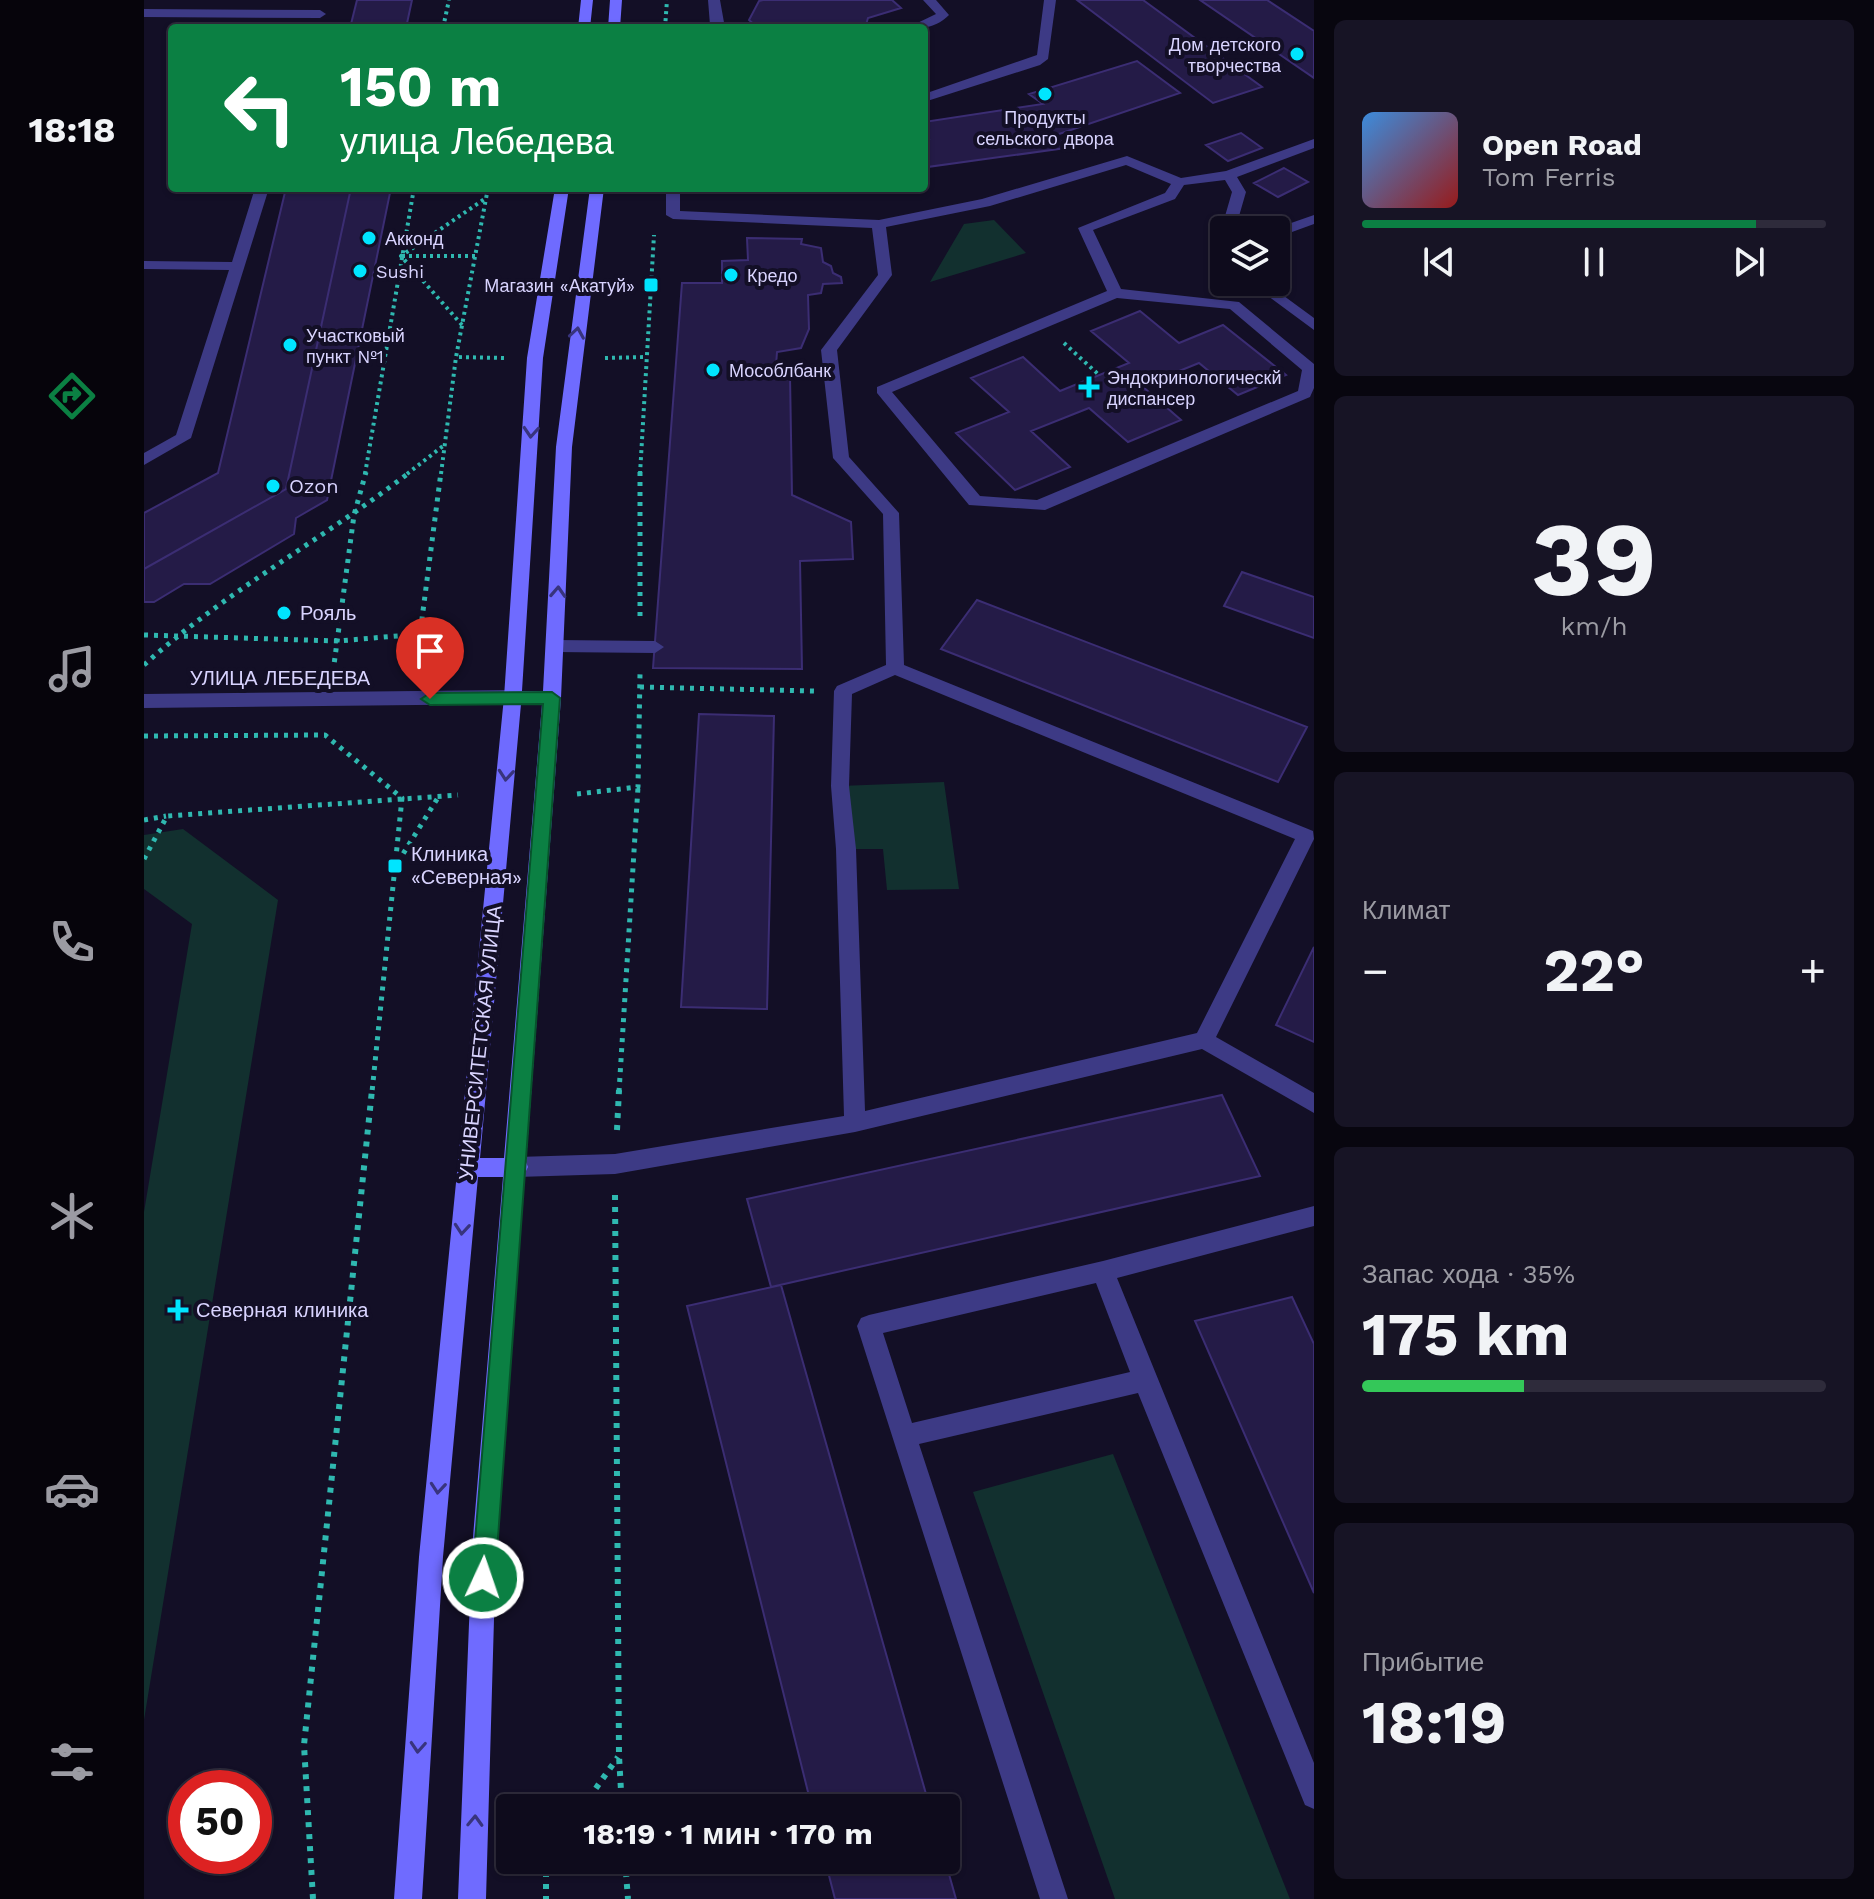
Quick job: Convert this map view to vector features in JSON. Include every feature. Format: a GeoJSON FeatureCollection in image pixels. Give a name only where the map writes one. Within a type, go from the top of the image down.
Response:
{"type":"FeatureCollection","features":[{"type":"Feature","properties":{"kind":"main road"},"geometry":{"type":"LineString","coordinates":[[584,24],[587,0]]}},
{"type":"Feature","properties":{"kind":"main road"},"geometry":{"type":"LineString","coordinates":[[614,24],[616,0]]}},
{"type":"Feature","properties":{"kind":"main road","name":"УНИВЕРСИТЕТСКАЯ УЛИЦА"},"geometry":{"type":"LineString","coordinates":[[408,1899],[431,1557],[513,697],[535,358],[561,192]]}},
{"type":"Feature","properties":{"kind":"main road","name":"УНИВЕРСИТЕТСКАЯ УЛИЦА"},"geometry":{"type":"LineString","coordinates":[[472,1899],[484,1549],[517,1167],[552,698],[564,447],[596,192]]}},
{"type":"Feature","properties":{"kind":"main road"},"geometry":{"type":"LineString","coordinates":[[513,697],[552,698]]}},
{"type":"Feature","properties":{"kind":"main road"},"geometry":{"type":"LineString","coordinates":[[467,1168],[517,1167]]}},
{"type":"Feature","properties":{"kind":"street"},"geometry":{"type":"LineString","coordinates":[[316,24],[324,0]]}},
{"type":"Feature","properties":{"kind":"street"},"geometry":{"type":"LineString","coordinates":[[714,0],[716,24]]}},
{"type":"Feature","properties":{"kind":"street"},"geometry":{"type":"LineString","coordinates":[[926,24],[943,15],[929,0]]}},
{"type":"Feature","properties":{"kind":"street"},"geometry":{"type":"LineString","coordinates":[[928,97],[1035,62],[1043,56],[1050,0]]}},
{"type":"Feature","properties":{"kind":"street"},"geometry":{"type":"LineString","coordinates":[[144,13],[320,14]]}},
{"type":"Feature","properties":{"kind":"street"},"geometry":{"type":"LineString","coordinates":[[673,192],[673,215],[879,224],[985,203],[1127,160],[1179,182],[1229,175],[1314,143]]}},
{"type":"Feature","properties":{"kind":"street"},"geometry":{"type":"LineString","coordinates":[[1229,175],[1239,192],[1232,216]]}},
{"type":"Feature","properties":{"kind":"street"},"geometry":{"type":"LineString","coordinates":[[1115,293],[1085,228],[1170,196],[1179,182]]}},
{"type":"Feature","properties":{"kind":"street"},"geometry":{"type":"LineString","coordinates":[[144,460],[183,438],[261,192]]}},
{"type":"Feature","properties":{"kind":"street"},"geometry":{"type":"LineString","coordinates":[[1290,228],[1314,219]]}},
{"type":"Feature","properties":{"kind":"street"},"geometry":{"type":"LineString","coordinates":[[879,224],[885,275],[829,350],[841,458],[891,513],[895,668]]}},
{"type":"Feature","properties":{"kind":"street"},"geometry":{"type":"LineString","coordinates":[[144,265],[238,266]]}},
{"type":"Feature","properties":{"kind":"street"},"geometry":{"type":"LineString","coordinates":[[1115,293],[1234,305],[1310,369],[1305,394],[1039,506],[975,501],[882,390],[1042,324],[1115,293]]}},
{"type":"Feature","properties":{"kind":"street"},"geometry":{"type":"LineString","coordinates":[[1275,296],[1314,325]]}},
{"type":"Feature","properties":{"kind":"street"},"geometry":{"type":"LineString","coordinates":[[555,646],[647,647]]}},
{"type":"Feature","properties":{"kind":"street"},"geometry":{"type":"LineString","coordinates":[[855,1123],[846,849],[840,786],[843,691],[895,668],[1306,836],[1204,1040]]}},
{"type":"Feature","properties":{"kind":"street","name":"УЛИЦА ЛЕБЕДЕВА"},"geometry":{"type":"LineString","coordinates":[[144,701],[513,697]]}},
{"type":"Feature","properties":{"kind":"street"},"geometry":{"type":"LineString","coordinates":[[517,1167],[615,1164],[855,1123],[1204,1040],[1314,1104]]}},
{"type":"Feature","properties":{"kind":"street"},"geometry":{"type":"LineString","coordinates":[[1054,1899],[869,1326],[1103,1271],[1314,1216]]}},
{"type":"Feature","properties":{"kind":"street"},"geometry":{"type":"LineString","coordinates":[[1103,1271],[1314,1796]]}},
{"type":"Feature","properties":{"kind":"street"},"geometry":{"type":"LineString","coordinates":[[904,1436],[1145,1380]]}},
{"type":"Feature","properties":{"kind":"path"},"geometry":{"type":"LineString","coordinates":[[444,24],[449,0]]}},
{"type":"Feature","properties":{"kind":"path"},"geometry":{"type":"LineString","coordinates":[[665,24],[667,0]]}},
{"type":"Feature","properties":{"kind":"path"},"geometry":{"type":"LineString","coordinates":[[332,679],[354,515],[364,481],[413,192]]}},
{"type":"Feature","properties":{"kind":"path"},"geometry":{"type":"LineString","coordinates":[[144,635],[338,641],[420,634],[456,357],[488,192]]}},
{"type":"Feature","properties":{"kind":"path"},"geometry":{"type":"LineString","coordinates":[[401,256],[487,197]]}},
{"type":"Feature","properties":{"kind":"path"},"geometry":{"type":"LineString","coordinates":[[616,1138],[638,787],[640,687],[647,647],[640,463],[654,229]]}},
{"type":"Feature","properties":{"kind":"path"},"geometry":{"type":"LineString","coordinates":[[401,256],[477,256]]}},
{"type":"Feature","properties":{"kind":"path"},"geometry":{"type":"LineString","coordinates":[[401,256],[462,325]]}},
{"type":"Feature","properties":{"kind":"path"},"geometry":{"type":"LineString","coordinates":[[1042,324],[1099,375]]}},
{"type":"Feature","properties":{"kind":"path"},"geometry":{"type":"LineString","coordinates":[[456,357],[518,359]]}},
{"type":"Feature","properties":{"kind":"path"},"geometry":{"type":"LineString","coordinates":[[592,358],[645,357]]}},
{"type":"Feature","properties":{"kind":"path"},"geometry":{"type":"LineString","coordinates":[[144,665],[178,634],[354,515],[445,445]]}},
{"type":"Feature","properties":{"kind":"path"},"geometry":{"type":"LineString","coordinates":[[640,687],[843,691]]}},
{"type":"Feature","properties":{"kind":"path"},"geometry":{"type":"LineString","coordinates":[[144,736],[325,735],[402,798]]}},
{"type":"Feature","properties":{"kind":"path"},"geometry":{"type":"LineString","coordinates":[[569,795],[638,787]]}},
{"type":"Feature","properties":{"kind":"path"},"geometry":{"type":"LineString","coordinates":[[395,866],[440,795]]}},
{"type":"Feature","properties":{"kind":"path"},"geometry":{"type":"LineString","coordinates":[[144,820],[458,795]]}},
{"type":"Feature","properties":{"kind":"path"},"geometry":{"type":"LineString","coordinates":[[313,1899],[304,1745],[402,798]]}},
{"type":"Feature","properties":{"kind":"path"},"geometry":{"type":"LineString","coordinates":[[144,859],[167,816]]}},
{"type":"Feature","properties":{"kind":"path"},"geometry":{"type":"LineString","coordinates":[[615,1182],[621,1794]]}},
{"type":"Feature","properties":{"kind":"path"},"geometry":{"type":"LineString","coordinates":[[592,1794],[619,1756]]}},
{"type":"Feature","properties":{"kind":"path"},"geometry":{"type":"LineString","coordinates":[[546,1874],[546,1899]]}},
{"type":"Feature","properties":{"kind":"path"},"geometry":{"type":"LineString","coordinates":[[626,1874],[628,1899]]}},
{"type":"Feature","properties":{"kind":"green space"},"geometry":{"type":"Polygon","coordinates":[[[994,220],[1026,253],[930,282],[964,224],[994,220]]]}},
{"type":"Feature","properties":{"kind":"green space"},"geometry":{"type":"Polygon","coordinates":[[[944,782],[959,889],[887,890],[883,849],[846,849],[840,786],[944,782]]]}},
{"type":"Feature","properties":{"kind":"green space","name":"Северная клиника"},"geometry":{"type":"Polygon","coordinates":[[[183,829],[278,900],[144,1720],[144,1212],[192,924],[144,889],[144,835],[183,829]]]}},
{"type":"Feature","properties":{"kind":"green space"},"geometry":{"type":"Polygon","coordinates":[[[1113,1454],[1290,1899],[1115,1899],[973,1492],[1113,1454]]]}},
{"type":"Feature","properties":{"kind":"building"},"geometry":{"type":"Polygon","coordinates":[[[357,0],[412,0],[407,24],[351,24],[357,0]]]}},
{"type":"Feature","properties":{"kind":"building"},"geometry":{"type":"Polygon","coordinates":[[[892,0],[901,8],[868,18],[866,24],[754,24],[749,20],[759,1],[892,0]]]}},
{"type":"Feature","properties":{"kind":"building"},"geometry":{"type":"Polygon","coordinates":[[[1077,0],[1143,0],[1262,87],[1213,103],[1077,0]]]}},
{"type":"Feature","properties":{"kind":"building","name":"Дом детского творчества"},"geometry":{"type":"Polygon","coordinates":[[[1200,0],[1267,0],[1314,31],[1314,78],[1200,0]]]}},
{"type":"Feature","properties":{"kind":"building"},"geometry":{"type":"Polygon","coordinates":[[[1137,61],[1180,93],[1056,135],[1066,148],[928,167],[928,121],[1043,104],[1029,94],[1137,61]]]}},
{"type":"Feature","properties":{"kind":"building"},"geometry":{"type":"Polygon","coordinates":[[[1241,133],[1262,148],[1228,161],[1206,145],[1241,133]]]}},
{"type":"Feature","properties":{"kind":"building"},"geometry":{"type":"Polygon","coordinates":[[[1284,168],[1308,182],[1278,197],[1254,183],[1284,168]]]}},
{"type":"Feature","properties":{"kind":"building"},"geometry":{"type":"Polygon","coordinates":[[[285,192],[350,192],[286,489],[144,569],[144,513],[218,473],[285,192]]]}},
{"type":"Feature","properties":{"kind":"building"},"geometry":{"type":"Polygon","coordinates":[[[350,192],[390,192],[327,500],[296,518],[294,534],[210,584],[184,584],[154,602],[144,602],[144,569],[286,489],[350,192]]]}},
{"type":"Feature","properties":{"kind":"building"},"geometry":{"type":"Polygon","coordinates":[[[747,238],[802,239],[801,244],[821,248],[823,262],[841,277],[842,283],[823,284],[821,293],[808,295],[809,329],[801,348],[777,352],[775,379],[790,376],[792,495],[851,522],[853,559],[800,561],[802,669],[653,668],[682,283],[722,283],[722,261],[748,260],[747,238]]]}},
{"type":"Feature","properties":{"kind":"building"},"geometry":{"type":"Polygon","coordinates":[[[1140,311],[1179,343],[1223,325],[1286,375],[1238,395],[1199,363],[1142,386],[1181,420],[1128,442],[1089,408],[1031,431],[1070,467],[1015,490],[956,433],[1009,412],[971,378],[1023,357],[1060,391],[1129,363],[1091,331],[1140,311]]]}},
{"type":"Feature","properties":{"kind":"building"},"geometry":{"type":"Polygon","coordinates":[[[1242,572],[1314,597],[1314,638],[1224,606],[1242,572]]]}},
{"type":"Feature","properties":{"kind":"building"},"geometry":{"type":"Polygon","coordinates":[[[977,600],[1307,727],[1278,782],[941,649],[977,600]]]}},
{"type":"Feature","properties":{"kind":"building"},"geometry":{"type":"Polygon","coordinates":[[[699,714],[774,716],[767,1009],[681,1007],[699,714]]]}},
{"type":"Feature","properties":{"kind":"building"},"geometry":{"type":"Polygon","coordinates":[[[1314,947],[1314,1042],[1276,1025],[1314,947]]]}},
{"type":"Feature","properties":{"kind":"building"},"geometry":{"type":"Polygon","coordinates":[[[1222,1095],[1260,1176],[771,1287],[747,1199],[1222,1095]]]}},
{"type":"Feature","properties":{"kind":"building"},"geometry":{"type":"Polygon","coordinates":[[[781,1285],[926,1794],[809,1794],[687,1306],[781,1285]]]}},
{"type":"Feature","properties":{"kind":"building"},"geometry":{"type":"Polygon","coordinates":[[[1292,1297],[1314,1344],[1314,1593],[1195,1321],[1292,1297]]]}},
{"type":"Feature","properties":{"kind":"building"},"geometry":{"type":"Polygon","coordinates":[[[829,1874],[949,1874],[956,1899],[835,1899],[829,1874]]]}},
{"type":"Feature","properties":{"kind":"place","name":"Дом детского творчества"},"geometry":{"type":"Point","coordinates":[1297,54]}},
{"type":"Feature","properties":{"kind":"place","name":"Продукты сельского двора"},"geometry":{"type":"Point","coordinates":[1045,94]}},
{"type":"Feature","properties":{"kind":"place","name":"Акконд"},"geometry":{"type":"Point","coordinates":[369,238]}},
{"type":"Feature","properties":{"kind":"place","name":"Sushi"},"geometry":{"type":"Point","coordinates":[360,271]}},
{"type":"Feature","properties":{"kind":"place","name":"Кредо"},"geometry":{"type":"Point","coordinates":[731,275]}},
{"type":"Feature","properties":{"kind":"place","name":"Магазин «Акатуй»"},"geometry":{"type":"Point","coordinates":[651,285]}},
{"type":"Feature","properties":{"kind":"place","name":"Участковый пункт №1"},"geometry":{"type":"Point","coordinates":[290,345]}},
{"type":"Feature","properties":{"kind":"place","name":"Мособлбанк"},"geometry":{"type":"Point","coordinates":[713,370]}},
{"type":"Feature","properties":{"kind":"place","name":"Эндокринологическй диспансер"},"geometry":{"type":"Point","coordinates":[1089,387]}},
{"type":"Feature","properties":{"kind":"place","name":"Ozon"},"geometry":{"type":"Point","coordinates":[273,486]}},
{"type":"Feature","properties":{"kind":"place","name":"Рояль"},"geometry":{"type":"Point","coordinates":[284,613]}},
{"type":"Feature","properties":{"kind":"place","name":"Клиника «Северная»"},"geometry":{"type":"Point","coordinates":[395,866]}},
{"type":"Feature","properties":{"kind":"place","name":"Северная клиника"},"geometry":{"type":"Point","coordinates":[178,1310]}},
{"type":"Feature","properties":{"kind":"route"},"geometry":{"type":"LineString","coordinates":[[430,699],[552,698],[483,1578]]}}]}
